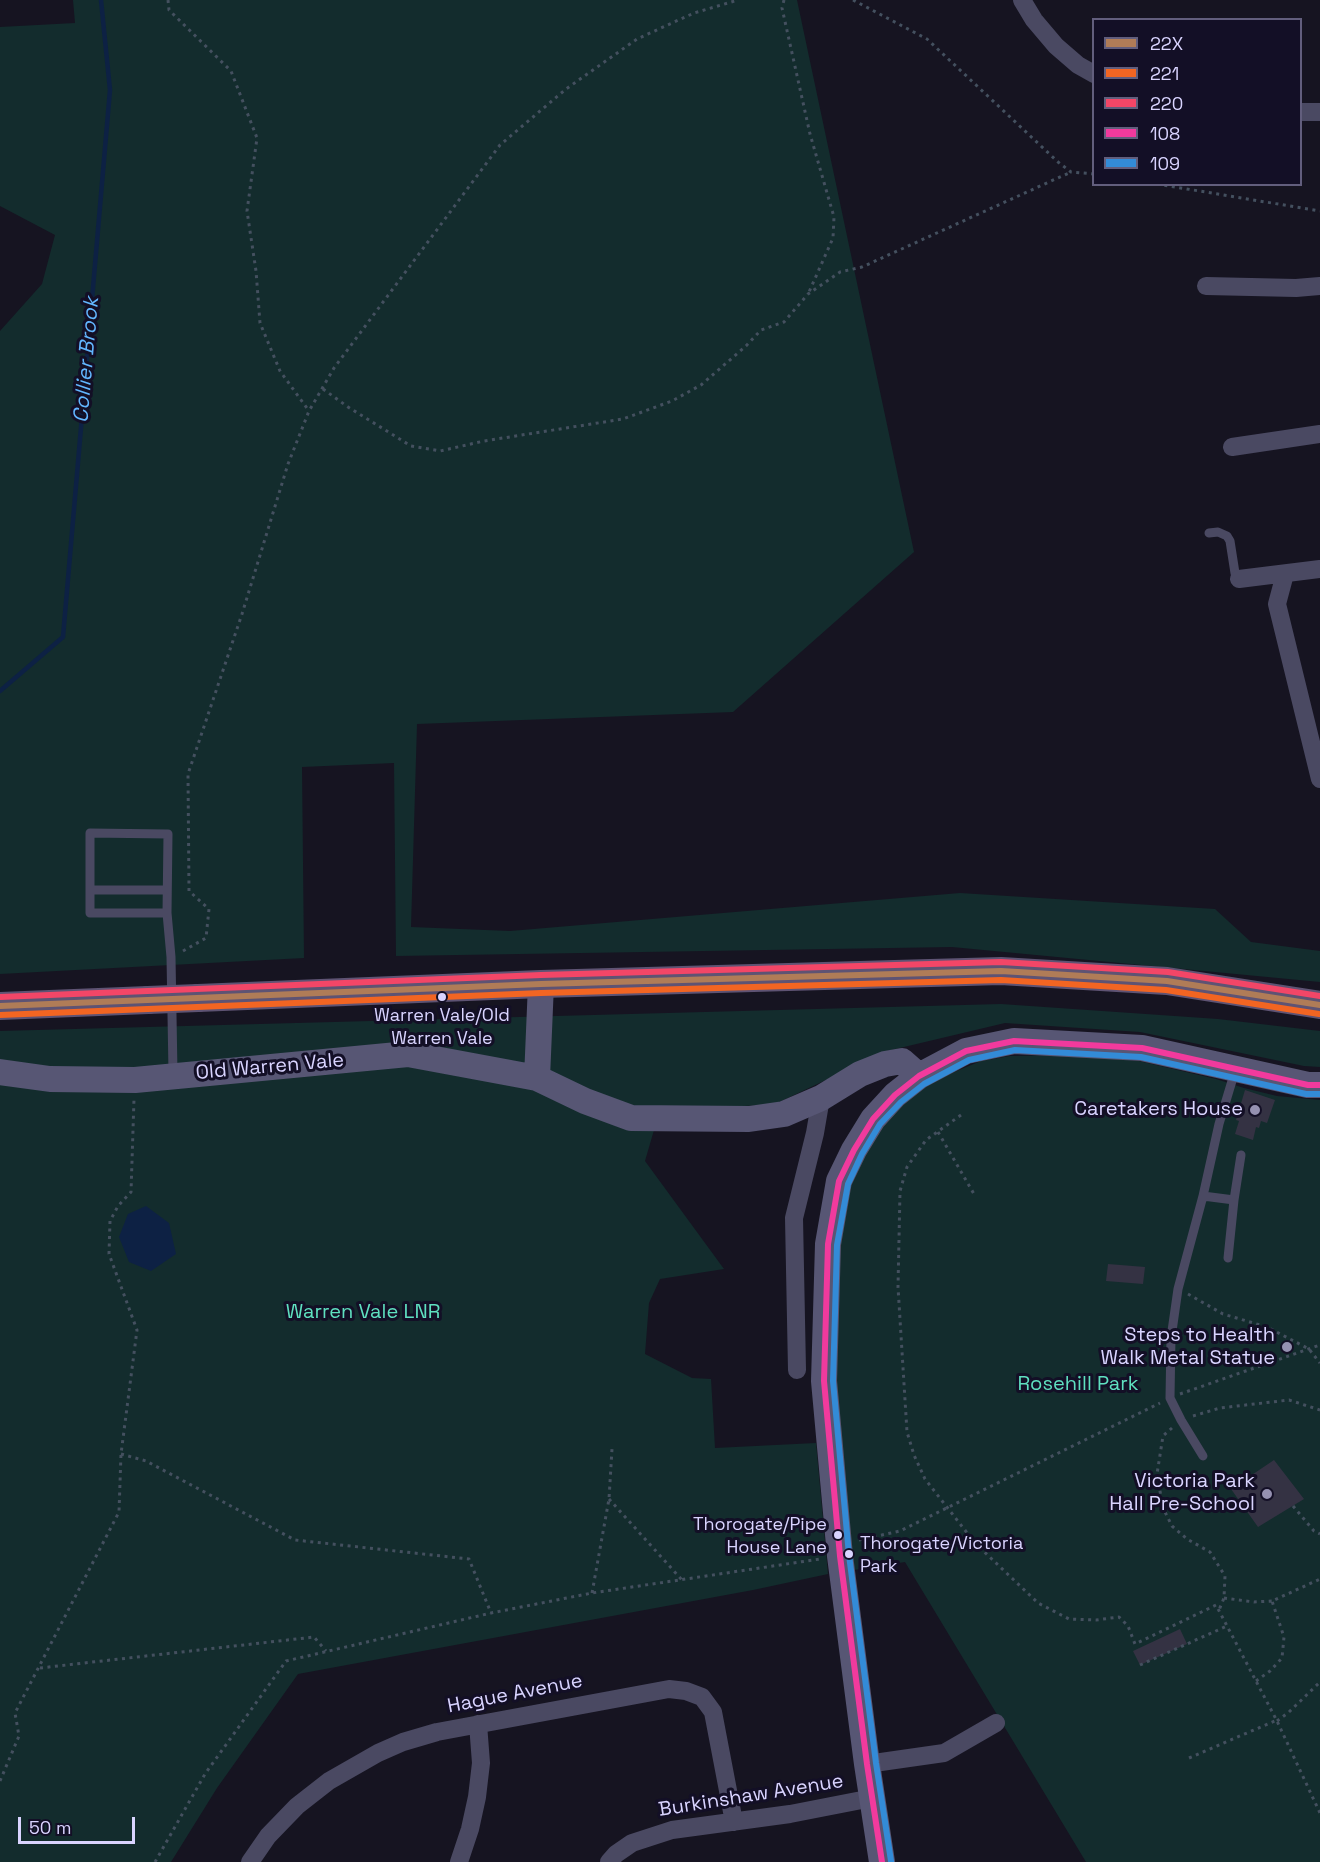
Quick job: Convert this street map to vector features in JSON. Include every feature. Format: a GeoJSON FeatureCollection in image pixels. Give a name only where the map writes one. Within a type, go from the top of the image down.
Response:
{"type":"FeatureCollection","features":[{"type":"Feature","properties":{"kind":"main road"},"geometry":{"type":"LineString","coordinates":[[0,1006],[541,984],[1001,971],[1167,981],[1320,1005]]}},
{"type":"Feature","properties":{"kind":"street"},"geometry":{"type":"LineString","coordinates":[[1022,0],[1034,20],[1056,46],[1078,65],[1092,73]]}},
{"type":"Feature","properties":{"kind":"street"},"geometry":{"type":"LineString","coordinates":[[1302,112],[1320,112]]}},
{"type":"Feature","properties":{"kind":"street"},"geometry":{"type":"LineString","coordinates":[[1206,286],[1296,288],[1320,286]]}},
{"type":"Feature","properties":{"kind":"street"},"geometry":{"type":"LineString","coordinates":[[1232,447],[1320,434]]}},
{"type":"Feature","properties":{"kind":"street"},"geometry":{"type":"LineString","coordinates":[[1239,579],[1320,569]]}},
{"type":"Feature","properties":{"kind":"street"},"geometry":{"type":"LineString","coordinates":[[1285,574],[1277,604],[1320,779]]}},
{"type":"Feature","properties":{"kind":"street"},"geometry":{"type":"LineString","coordinates":[[537,1078],[541,984]]}},
{"type":"Feature","properties":{"kind":"street"},"geometry":{"type":"LineString","coordinates":[[882,1862],[840,1550],[824,1382],[828,1244],[838,1181],[854,1150],[873,1119],[895,1095],[919,1076],[966,1051],[1014,1041],[1142,1048],[1308,1085],[1320,1084]]}},
{"type":"Feature","properties":{"kind":"street","name":"Old Warren Vale"},"geometry":{"type":"LineString","coordinates":[[0,1072],[50,1078],[135,1080],[408,1054],[537,1078],[585,1101],[631,1118],[749,1119],[784,1114],[821,1098],[860,1074],[885,1064],[902,1061],[919,1076]]}},
{"type":"Feature","properties":{"kind":"street"},"geometry":{"type":"LineString","coordinates":[[797,1370],[794,1218],[815,1133],[821,1098]]}},
{"type":"Feature","properties":{"kind":"street","name":"Hague Avenue"},"geometry":{"type":"LineString","coordinates":[[250,1862],[268,1836],[297,1806],[329,1781],[378,1753],[403,1742],[437,1732],[669,1689],[686,1691],[702,1697],[713,1712],[734,1822]]}},
{"type":"Feature","properties":{"kind":"street"},"geometry":{"type":"LineString","coordinates":[[867,1764],[944,1753],[996,1723]]}},
{"type":"Feature","properties":{"kind":"street"},"geometry":{"type":"LineString","coordinates":[[459,1862],[470,1829],[482,1762],[478,1724]]}},
{"type":"Feature","properties":{"kind":"street","name":"Burkinshaw Avenue"},"geometry":{"type":"LineString","coordinates":[[609,1862],[632,1843],[672,1830],[790,1814],[872,1798]]}},
{"type":"Feature","properties":{"kind":"lane"},"geometry":{"type":"LineString","coordinates":[[1209,533],[1218,532],[1227,536],[1230,541],[1235,573],[1239,579]]}},
{"type":"Feature","properties":{"kind":"lane"},"geometry":{"type":"LineString","coordinates":[[167,913],[90,913],[90,833],[168,834],[167,913],[171,957],[173,1076]]}},
{"type":"Feature","properties":{"kind":"lane"},"geometry":{"type":"LineString","coordinates":[[90,890],[167,890]]}},
{"type":"Feature","properties":{"kind":"lane"},"geometry":{"type":"LineString","coordinates":[[1203,1456],[1170,1398],[1171,1338],[1178,1289],[1236,1070]]}},
{"type":"Feature","properties":{"kind":"lane"},"geometry":{"type":"LineString","coordinates":[[1228,1258],[1241,1155]]}},
{"type":"Feature","properties":{"kind":"lane"},"geometry":{"type":"LineString","coordinates":[[1203,1196],[1234,1200]]}},
{"type":"Feature","properties":{"kind":"path"},"geometry":{"type":"LineString","coordinates":[[168,0],[169,10],[231,71],[256,138],[247,211],[256,271],[260,324],[280,371],[309,411]]}},
{"type":"Feature","properties":{"kind":"path"},"geometry":{"type":"LineString","coordinates":[[171,957],[206,938],[209,909],[189,891],[188,774],[242,614],[288,464],[309,411],[334,368],[500,145],[566,89],[637,39],[694,13],[738,0]]}},
{"type":"Feature","properties":{"kind":"path"},"geometry":{"type":"LineString","coordinates":[[784,0],[782,8],[810,134],[834,217],[832,238],[808,294]]}},
{"type":"Feature","properties":{"kind":"path"},"geometry":{"type":"LineString","coordinates":[[853,0],[927,39],[1071,172]]}},
{"type":"Feature","properties":{"kind":"path"},"geometry":{"type":"LineString","coordinates":[[323,389],[411,446],[440,451],[484,441],[623,419],[672,401],[701,385],[761,330],[784,322],[808,294],[840,272],[862,267],[1071,172],[1092,174]]}},
{"type":"Feature","properties":{"kind":"path"},"geometry":{"type":"LineString","coordinates":[[1169,186],[1320,211]]}},
{"type":"Feature","properties":{"kind":"path"},"geometry":{"type":"LineString","coordinates":[[0,1781],[19,1737],[15,1713],[119,1512],[121,1454],[137,1330],[109,1254],[110,1221],[118,1206],[131,1192],[135,1080]]}},
{"type":"Feature","properties":{"kind":"path"},"geometry":{"type":"LineString","coordinates":[[961,1115],[926,1140],[907,1167],[900,1191],[898,1287],[906,1432],[925,1479],[975,1543],[1038,1603],[1069,1619],[1096,1620],[1119,1617],[1128,1626],[1135,1644],[1216,1605],[1277,1720],[1320,1813]]}},
{"type":"Feature","properties":{"kind":"path"},"geometry":{"type":"LineString","coordinates":[[938,1132],[974,1194]]}},
{"type":"Feature","properties":{"kind":"path"},"geometry":{"type":"LineString","coordinates":[[1178,1289],[1223,1314],[1267,1327],[1309,1348],[1320,1363]]}},
{"type":"Feature","properties":{"kind":"path"},"geometry":{"type":"LineString","coordinates":[[155,1862],[205,1774],[286,1661],[491,1613],[840,1550],[900,1531],[1170,1398],[1320,1346]]}},
{"type":"Feature","properties":{"kind":"path"},"geometry":{"type":"LineString","coordinates":[[1219,1610],[1224,1598],[1225,1576],[1209,1552],[1187,1539],[1172,1526],[1163,1508],[1157,1474],[1163,1436],[1181,1420],[1220,1408],[1289,1400],[1320,1410]]}},
{"type":"Feature","properties":{"kind":"path"},"geometry":{"type":"LineString","coordinates":[[592,1593],[609,1499],[612,1449]]}},
{"type":"Feature","properties":{"kind":"path"},"geometry":{"type":"LineString","coordinates":[[121,1454],[146,1461],[295,1540],[469,1559],[491,1613]]}},
{"type":"Feature","properties":{"kind":"path"},"geometry":{"type":"LineString","coordinates":[[609,1499],[682,1580]]}},
{"type":"Feature","properties":{"kind":"path"},"geometry":{"type":"LineString","coordinates":[[1293,1506],[1314,1531],[1320,1534]]}},
{"type":"Feature","properties":{"kind":"path"},"geometry":{"type":"LineString","coordinates":[[1224,1598],[1254,1602],[1272,1601],[1320,1579]]}},
{"type":"Feature","properties":{"kind":"path"},"geometry":{"type":"LineString","coordinates":[[1256,1681],[1282,1658],[1284,1637],[1272,1601]]}},
{"type":"Feature","properties":{"kind":"path"},"geometry":{"type":"LineString","coordinates":[[1140,1665],[1227,1626]]}},
{"type":"Feature","properties":{"kind":"path"},"geometry":{"type":"LineString","coordinates":[[40,1668],[314,1637],[326,1651]]}},
{"type":"Feature","properties":{"kind":"path"},"geometry":{"type":"LineString","coordinates":[[1189,1758],[1277,1720],[1289,1712],[1320,1682]]}},
{"type":"Feature","properties":{"kind":"green space"},"geometry":{"type":"Polygon","coordinates":[[[73,0],[797,0],[914,552],[733,712],[417,724],[411,927],[510,931],[960,893],[1215,909],[1251,942],[1320,951],[1320,982],[952,947],[396,956],[394,763],[302,767],[304,958],[0,974],[0,331],[42,284],[55,235],[0,206],[0,27],[75,23],[73,0]]]}},
{"type":"Feature","properties":{"kind":"green space","name":"Warren Vale LNR"},"geometry":{"type":"Polygon","coordinates":[[[1001,1004],[1218,1019],[1320,1031],[1320,1067],[1304,1066],[1140,1032],[1005,1023],[887,1051],[773,1105],[654,1109],[654,1130],[645,1161],[724,1269],[660,1279],[649,1303],[645,1354],[692,1378],[711,1379],[715,1448],[816,1443],[828,1574],[753,1590],[298,1674],[217,1788],[171,1862],[0,1862],[0,1031],[1001,1004]]]}},
{"type":"Feature","properties":{"kind":"green space","name":"Rosehill Park"},"geometry":{"type":"Polygon","coordinates":[[[1068,1055],[1139,1061],[1277,1096],[1320,1100],[1320,1862],[1086,1862],[905,1562],[854,1570],[834,1384],[838,1238],[845,1186],[879,1128],[925,1084],[981,1061],[1010,1056],[1068,1055]]]}},
{"type":"Feature","properties":{"kind":"water"},"geometry":{"type":"Polygon","coordinates":[[[146,1206],[169,1223],[176,1254],[151,1271],[129,1262],[119,1237],[128,1214],[146,1206]]]}},
{"type":"Feature","properties":{"kind":"building","name":"Caretakers House"},"geometry":{"type":"Polygon","coordinates":[[[1245,1090],[1275,1100],[1267,1123],[1261,1121],[1259,1128],[1256,1127],[1253,1140],[1235,1134],[1239,1121],[1236,1120],[1245,1090]]]}},
{"type":"Feature","properties":{"kind":"building"},"geometry":{"type":"Polygon","coordinates":[[[1108,1264],[1145,1267],[1143,1284],[1106,1281],[1108,1264]]]}},
{"type":"Feature","properties":{"kind":"building","name":"Victoria Park Hall Pre-School"},"geometry":{"type":"Polygon","coordinates":[[[1274,1460],[1304,1499],[1258,1527],[1231,1489],[1274,1460]]]}},
{"type":"Feature","properties":{"kind":"building"},"geometry":{"type":"Polygon","coordinates":[[[1180,1629],[1187,1644],[1140,1665],[1133,1651],[1180,1629]]]}},
{"type":"Feature","properties":{"kind":"waterway","name":"Collier Brook"},"geometry":{"type":"LineString","coordinates":[[0,691],[63,637],[110,90],[101,0]]}},
{"type":"Feature","properties":{"kind":"transit line","name":"220"},"geometry":{"type":"LineString","coordinates":[[0,997],[541,975],[1001,962],[1168,972],[1320,996]]}},
{"type":"Feature","properties":{"kind":"transit line","name":"22X"},"geometry":{"type":"LineString","coordinates":[[0,1006],[541,984],[1001,971],[1167,981],[1320,1005]]}},
{"type":"Feature","properties":{"kind":"transit line","name":"221"},"geometry":{"type":"LineString","coordinates":[[0,1015],[541,993],[1001,980],[1166,990],[1319,1014]]}},
{"type":"Feature","properties":{"kind":"transit line","name":"108"},"geometry":{"type":"LineString","coordinates":[[882,1862],[840,1556],[824,1381],[828,1244],[839,1181],[854,1150],[873,1119],[895,1095],[919,1076],[966,1051],[1014,1041],[1142,1048],[1308,1085],[1320,1085]]}},
{"type":"Feature","properties":{"kind":"transit line","name":"109"},"geometry":{"type":"LineString","coordinates":[[891,1861],[849,1555],[833,1381],[837,1245],[848,1184],[862,1154],[880,1124],[901,1102],[924,1084],[969,1060],[1015,1050],[1141,1057],[1306,1094],[1320,1094]]}},
{"type":"Feature","properties":{"kind":"place","name":"Warren Vale/Old Warren Vale"},"geometry":{"type":"Point","coordinates":[442,997]}},
{"type":"Feature","properties":{"kind":"place","name":"Caretakers House"},"geometry":{"type":"Point","coordinates":[1255,1110]}},
{"type":"Feature","properties":{"kind":"place","name":"Steps to Health Walk Metal Statue"},"geometry":{"type":"Point","coordinates":[1287,1347]}},
{"type":"Feature","properties":{"kind":"place","name":"Victoria Park Hall Pre-School"},"geometry":{"type":"Point","coordinates":[1267,1494]}},
{"type":"Feature","properties":{"kind":"place","name":"Thorogate/Pipe House Lane"},"geometry":{"type":"Point","coordinates":[838,1535]}},
{"type":"Feature","properties":{"kind":"place","name":"Thorogate/Victoria Park"},"geometry":{"type":"Point","coordinates":[849,1554]}}]}
